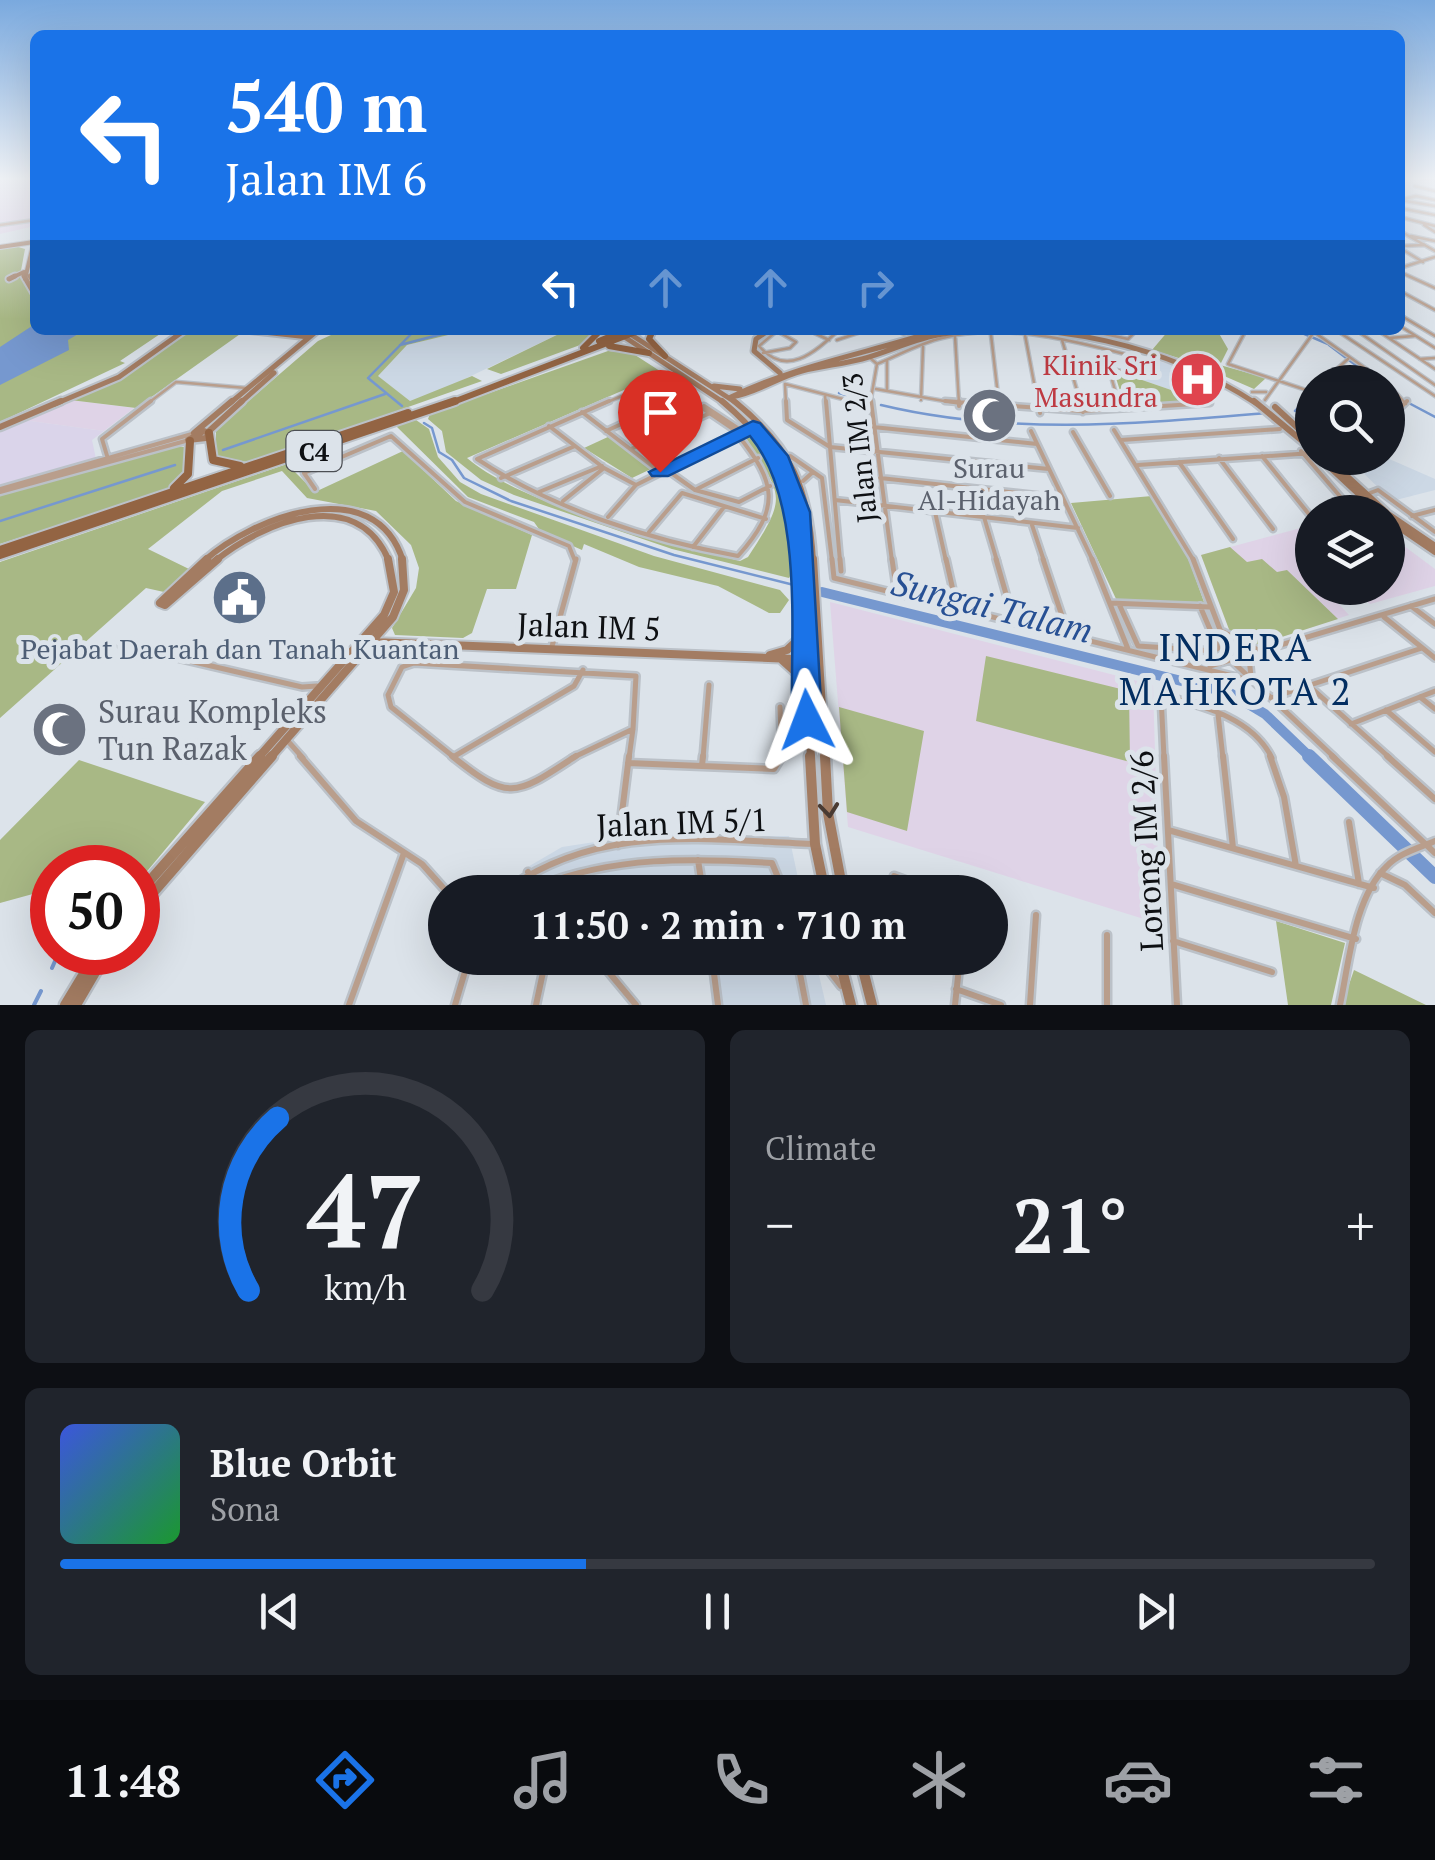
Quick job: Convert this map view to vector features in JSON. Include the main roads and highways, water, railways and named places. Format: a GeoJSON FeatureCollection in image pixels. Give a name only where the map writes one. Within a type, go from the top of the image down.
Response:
{"type":"FeatureCollection","features":[{"type":"Feature","properties":{"kind":"main road"},"geometry":{"type":"LineString","coordinates":[[585,350],[597,335]]}},
{"type":"Feature","properties":{"kind":"main road","name":"C4"},"geometry":{"type":"LineString","coordinates":[[0,552],[310,453],[617,335]]}},
{"type":"Feature","properties":{"kind":"main road"},"geometry":{"type":"LineString","coordinates":[[651,335],[649,340],[665,356]]}},
{"type":"Feature","properties":{"kind":"main road"},"geometry":{"type":"LineString","coordinates":[[585,350],[622,346],[649,354]]}},
{"type":"Feature","properties":{"kind":"main road","name":"C4"},"geometry":{"type":"LineString","coordinates":[[0,552],[585,350]]}},
{"type":"Feature","properties":{"kind":"main road"},"geometry":{"type":"LineString","coordinates":[[209,433],[218,464],[261,462]]}},
{"type":"Feature","properties":{"kind":"main road"},"geometry":{"type":"LineString","coordinates":[[152,499],[176,487],[188,474],[188,439]]}},
{"type":"Feature","properties":{"kind":"water"},"geometry":{"type":"Polygon","coordinates":[[[30,327],[30,335],[76,335],[68,340],[69,350],[0,385],[0,347],[30,327]]]}},
{"type":"Feature","properties":{"kind":"waterway","name":"Sungai Talam"},"geometry":{"type":"LineString","coordinates":[[400,345],[410,335]]}},
{"type":"Feature","properties":{"kind":"waterway"},"geometry":{"type":"LineString","coordinates":[[400,345],[438,335]]}},
{"type":"Feature","properties":{"kind":"waterway"},"geometry":{"type":"LineString","coordinates":[[1307,335],[1328,344]]}},
{"type":"Feature","properties":{"kind":"waterway","name":"Sungai Talam"},"geometry":{"type":"LineString","coordinates":[[400,345],[368,378],[402,406]]}},
{"type":"Feature","properties":{"kind":"waterway"},"geometry":{"type":"LineString","coordinates":[[1329,345],[1355,365]]}},
{"type":"Feature","properties":{"kind":"waterway"},"geometry":{"type":"LineString","coordinates":[[839,393],[860,399]]}},
{"type":"Feature","properties":{"kind":"waterway"},"geometry":{"type":"LineString","coordinates":[[223,450],[385,394]]}},
{"type":"Feature","properties":{"kind":"waterway"},"geometry":{"type":"LineString","coordinates":[[1405,401],[1435,417]]}},
{"type":"Feature","properties":{"kind":"waterway"},"geometry":{"type":"LineString","coordinates":[[881,405],[977,421],[1073,425],[1266,413]]}},
{"type":"Feature","properties":{"kind":"waterway","name":"Sungai Talam"},"geometry":{"type":"LineString","coordinates":[[424,423],[432,428],[439,452],[452,460],[464,478],[511,501],[674,555],[794,585]]}},
{"type":"Feature","properties":{"kind":"waterway"},"geometry":{"type":"LineString","coordinates":[[0,521],[175,465]]}},
{"type":"Feature","properties":{"kind":"waterway","name":"Sungai Talam"},"geometry":{"type":"LineString","coordinates":[[822,592],[1230,693],[1265,714],[1311,758]]}},
{"type":"Feature","properties":{"kind":"waterway","name":"Sungai Talam"},"geometry":{"type":"LineString","coordinates":[[1309,756],[1435,877]]}},
{"type":"Feature","properties":{"kind":"waterway"},"geometry":{"type":"LineString","coordinates":[[34,1005],[41,991]]}},
{"type":"Feature","properties":{"kind":"place","name":"Klinik Sri Masundra"},"geometry":{"type":"Point","coordinates":[1197,380]}},
{"type":"Feature","properties":{"kind":"place","name":"Surau Al-Hidayah"},"geometry":{"type":"Point","coordinates":[989,416]}},
{"type":"Feature","properties":{"kind":"place","name":"Pejabat Daerah dan Tanah Kuantan"},"geometry":{"type":"Point","coordinates":[240,597]}},
{"type":"Feature","properties":{"kind":"place","name":"Surau Kompleks Tun Razak"},"geometry":{"type":"Point","coordinates":[59,729]}},
{"type":"Feature","properties":{"kind":"district","name":"INDERA MAHKOTA 2"},"geometry":{"type":"Point","coordinates":[1236,669]}}]}
